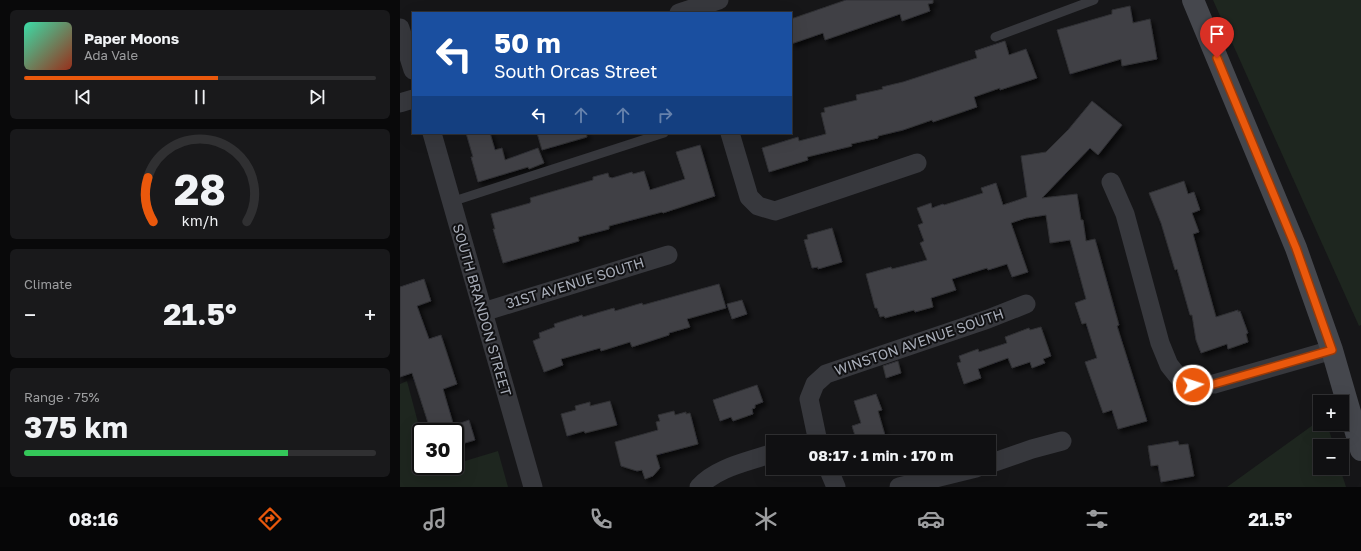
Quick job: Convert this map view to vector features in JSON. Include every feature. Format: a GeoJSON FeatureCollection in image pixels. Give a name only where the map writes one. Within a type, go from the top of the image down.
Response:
{"type":"FeatureCollection","features":[{"type":"Feature","properties":{"kind":"street"},"geometry":{"type":"LineString","coordinates":[[691,8],[719,0]]}},
{"type":"Feature","properties":{"kind":"street"},"geometry":{"type":"LineString","coordinates":[[1193,0],[1296,248],[1332,350],[1361,450]]}},
{"type":"Feature","properties":{"kind":"street"},"geometry":{"type":"LineString","coordinates":[[400,28],[412,67]]}},
{"type":"Feature","properties":{"kind":"street"},"geometry":{"type":"LineString","coordinates":[[400,103],[412,99]]}},
{"type":"Feature","properties":{"kind":"street","name":"SOUTH BRANDON STREET"},"geometry":{"type":"LineString","coordinates":[[432,134],[533,487]]}},
{"type":"Feature","properties":{"kind":"street"},"geometry":{"type":"LineString","coordinates":[[730,134],[748,197],[758,206],[775,211],[917,162]]}},
{"type":"Feature","properties":{"kind":"street"},"geometry":{"type":"LineString","coordinates":[[1112,182],[1125,214],[1160,343],[1169,365],[1181,380],[1193,385],[1214,384],[1332,350]]}},
{"type":"Feature","properties":{"kind":"street","name":"31ST AVENUE SOUTH"},"geometry":{"type":"LineString","coordinates":[[483,312],[668,254]]}},
{"type":"Feature","properties":{"kind":"street","name":"WINSTON AVENUE SOUTH"},"geometry":{"type":"LineString","coordinates":[[812,435],[809,399],[815,384],[826,374],[1026,304]]}},
{"type":"Feature","properties":{"kind":"street"},"geometry":{"type":"LineString","coordinates":[[996,462],[1032,449],[1062,441]]}},
{"type":"Feature","properties":{"kind":"street"},"geometry":{"type":"LineString","coordinates":[[699,487],[705,480],[720,471],[766,455]]}},
{"type":"Feature","properties":{"kind":"street"},"geometry":{"type":"LineString","coordinates":[[831,475],[836,487]]}},
{"type":"Feature","properties":{"kind":"street"},"geometry":{"type":"LineString","coordinates":[[899,487],[948,475]]}},
{"type":"Feature","properties":{"kind":"lane"},"geometry":{"type":"LineString","coordinates":[[995,37],[1094,0]]}},
{"type":"Feature","properties":{"kind":"lane"},"geometry":{"type":"LineString","coordinates":[[451,202],[661,134]]}},
{"type":"Feature","properties":{"kind":"shaded area"},"geometry":{"type":"Polygon","coordinates":[[[1213,0],[1361,0],[1361,325],[1359,326],[1213,0]]]}},
{"type":"Feature","properties":{"kind":"shaded area"},"geometry":{"type":"Polygon","coordinates":[[[407,381],[418,423],[412,423],[412,475],[464,475],[464,461],[498,451],[508,487],[400,487],[400,384],[407,381]]]}},
{"type":"Feature","properties":{"kind":"shaded area"},"geometry":{"type":"Polygon","coordinates":[[[1313,425],[1313,431],[1329,431],[1332,439],[1313,439],[1313,475],[1342,475],[1346,487],[1227,487],[1313,425]]]}},
{"type":"Feature","properties":{"kind":"building"},"geometry":{"type":"Polygon","coordinates":[[[846,0],[933,0],[933,3],[928,4],[930,11],[902,21],[900,14],[825,40],[823,33],[792,44],[792,19],[846,0]]]}},
{"type":"Feature","properties":{"kind":"building"},"geometry":{"type":"Polygon","coordinates":[[[1130,6],[1133,23],[1150,19],[1157,59],[1122,66],[1121,59],[1070,74],[1057,30],[1112,14],[1112,10],[1130,6]]]}},
{"type":"Feature","properties":{"kind":"building"},"geometry":{"type":"Polygon","coordinates":[[[1005,41],[1009,55],[1026,49],[1037,78],[974,97],[977,107],[933,122],[932,120],[903,130],[878,136],[878,138],[851,144],[852,146],[807,157],[808,160],[769,172],[762,148],[798,137],[799,141],[826,134],[821,113],[825,112],[824,108],[857,100],[856,95],[883,89],[882,87],[903,82],[977,58],[975,51],[1005,41]]]}},
{"type":"Feature","properties":{"kind":"building"},"geometry":{"type":"Polygon","coordinates":[[[1092,101],[1122,125],[1098,155],[1090,148],[1042,198],[1077,194],[1086,241],[1095,239],[1119,325],[1117,326],[1147,421],[1118,429],[1112,410],[1103,413],[1085,362],[1097,358],[1086,323],[1082,324],[1075,303],[1086,299],[1070,240],[1050,243],[1046,215],[1026,218],[1011,223],[1028,272],[1012,277],[1007,264],[988,270],[987,268],[952,279],[956,290],[931,298],[933,307],[915,312],[914,310],[885,318],[884,316],[880,317],[877,308],[875,308],[866,274],[891,267],[892,269],[927,260],[920,243],[924,241],[918,225],[923,223],[917,208],[931,203],[932,208],[983,193],[981,188],[996,183],[1003,205],[1027,197],[1021,156],[1046,152],[1068,130],[1092,101]]]}},
{"type":"Feature","properties":{"kind":"building"},"geometry":{"type":"Polygon","coordinates":[[[466,134],[490,134],[495,150],[502,148],[505,160],[538,148],[544,163],[529,169],[528,167],[478,182],[471,157],[473,157],[466,134]]]}},
{"type":"Feature","properties":{"kind":"building"},"geometry":{"type":"Polygon","coordinates":[[[537,134],[586,134],[587,137],[542,150],[537,134]]]}},
{"type":"Feature","properties":{"kind":"building"},"geometry":{"type":"Polygon","coordinates":[[[700,145],[715,196],[663,213],[662,212],[609,226],[609,229],[578,237],[579,241],[503,263],[493,229],[495,229],[491,214],[530,203],[530,198],[593,180],[593,177],[608,173],[609,177],[612,178],[632,172],[633,174],[644,171],[650,190],[685,179],[676,152],[700,145]]]}},
{"type":"Feature","properties":{"kind":"building"},"geometry":{"type":"Polygon","coordinates":[[[1184,181],[1188,194],[1194,192],[1200,210],[1192,213],[1199,232],[1193,234],[1216,317],[1238,310],[1238,312],[1240,311],[1248,333],[1246,334],[1248,342],[1228,349],[1227,344],[1201,353],[1196,340],[1192,315],[1190,315],[1177,269],[1175,270],[1161,223],[1149,193],[1184,181]]]}},
{"type":"Feature","properties":{"kind":"building"},"geometry":{"type":"Polygon","coordinates":[[[832,228],[842,262],[818,269],[818,267],[812,268],[804,240],[808,239],[807,235],[832,228]]]}},
{"type":"Feature","properties":{"kind":"building"},"geometry":{"type":"Polygon","coordinates":[[[424,279],[431,301],[417,306],[429,339],[441,335],[457,384],[443,389],[453,423],[428,423],[412,373],[400,377],[400,287],[424,279]]]}},
{"type":"Feature","properties":{"kind":"building"},"geometry":{"type":"Polygon","coordinates":[[[719,284],[726,308],[687,319],[690,327],[632,347],[630,342],[601,351],[600,348],[561,359],[563,365],[544,372],[533,341],[540,338],[539,333],[555,327],[554,324],[582,315],[583,317],[614,308],[615,311],[642,303],[643,305],[719,284]]]}},
{"type":"Feature","properties":{"kind":"building"},"geometry":{"type":"Polygon","coordinates":[[[742,300],[747,314],[732,319],[727,304],[742,300]]]}},
{"type":"Feature","properties":{"kind":"building"},"geometry":{"type":"Polygon","coordinates":[[[1041,327],[1051,356],[1043,359],[1045,363],[1032,368],[1030,362],[1012,368],[1008,358],[978,369],[981,378],[964,384],[957,363],[961,362],[959,356],[978,349],[979,352],[1007,343],[1005,337],[1029,328],[1030,330],[1041,327]]]}},
{"type":"Feature","properties":{"kind":"building"},"geometry":{"type":"Polygon","coordinates":[[[898,361],[901,373],[886,378],[883,366],[898,361]]]}},
{"type":"Feature","properties":{"kind":"building"},"geometry":{"type":"Polygon","coordinates":[[[757,385],[763,402],[755,405],[755,408],[752,409],[753,414],[733,421],[731,417],[720,421],[713,400],[757,385]]]}},
{"type":"Feature","properties":{"kind":"building"},"geometry":{"type":"Polygon","coordinates":[[[876,394],[882,410],[878,411],[885,435],[855,435],[852,426],[861,423],[854,401],[876,394]]]}},
{"type":"Feature","properties":{"kind":"building"},"geometry":{"type":"Polygon","coordinates":[[[610,401],[617,425],[585,433],[584,431],[567,436],[561,414],[576,410],[575,406],[590,402],[590,406],[610,401]]]}},
{"type":"Feature","properties":{"kind":"building"},"geometry":{"type":"Polygon","coordinates":[[[674,411],[675,415],[686,412],[686,414],[690,413],[698,444],[656,455],[660,468],[653,476],[645,479],[642,470],[637,471],[621,466],[615,442],[658,430],[656,422],[660,421],[658,415],[674,411]]]}},
{"type":"Feature","properties":{"kind":"building"},"geometry":{"type":"Polygon","coordinates":[[[469,420],[475,440],[464,443],[464,423],[461,423],[469,420]]]}},
{"type":"Feature","properties":{"kind":"building"},"geometry":{"type":"Polygon","coordinates":[[[1178,441],[1179,445],[1188,444],[1194,476],[1161,482],[1158,465],[1151,466],[1148,446],[1178,441]]]}},
{"type":"Feature","properties":{"kind":"route"},"geometry":{"type":"LineString","coordinates":[[1193,385],[1214,384],[1332,350],[1296,248],[1217,58]]}}]}
